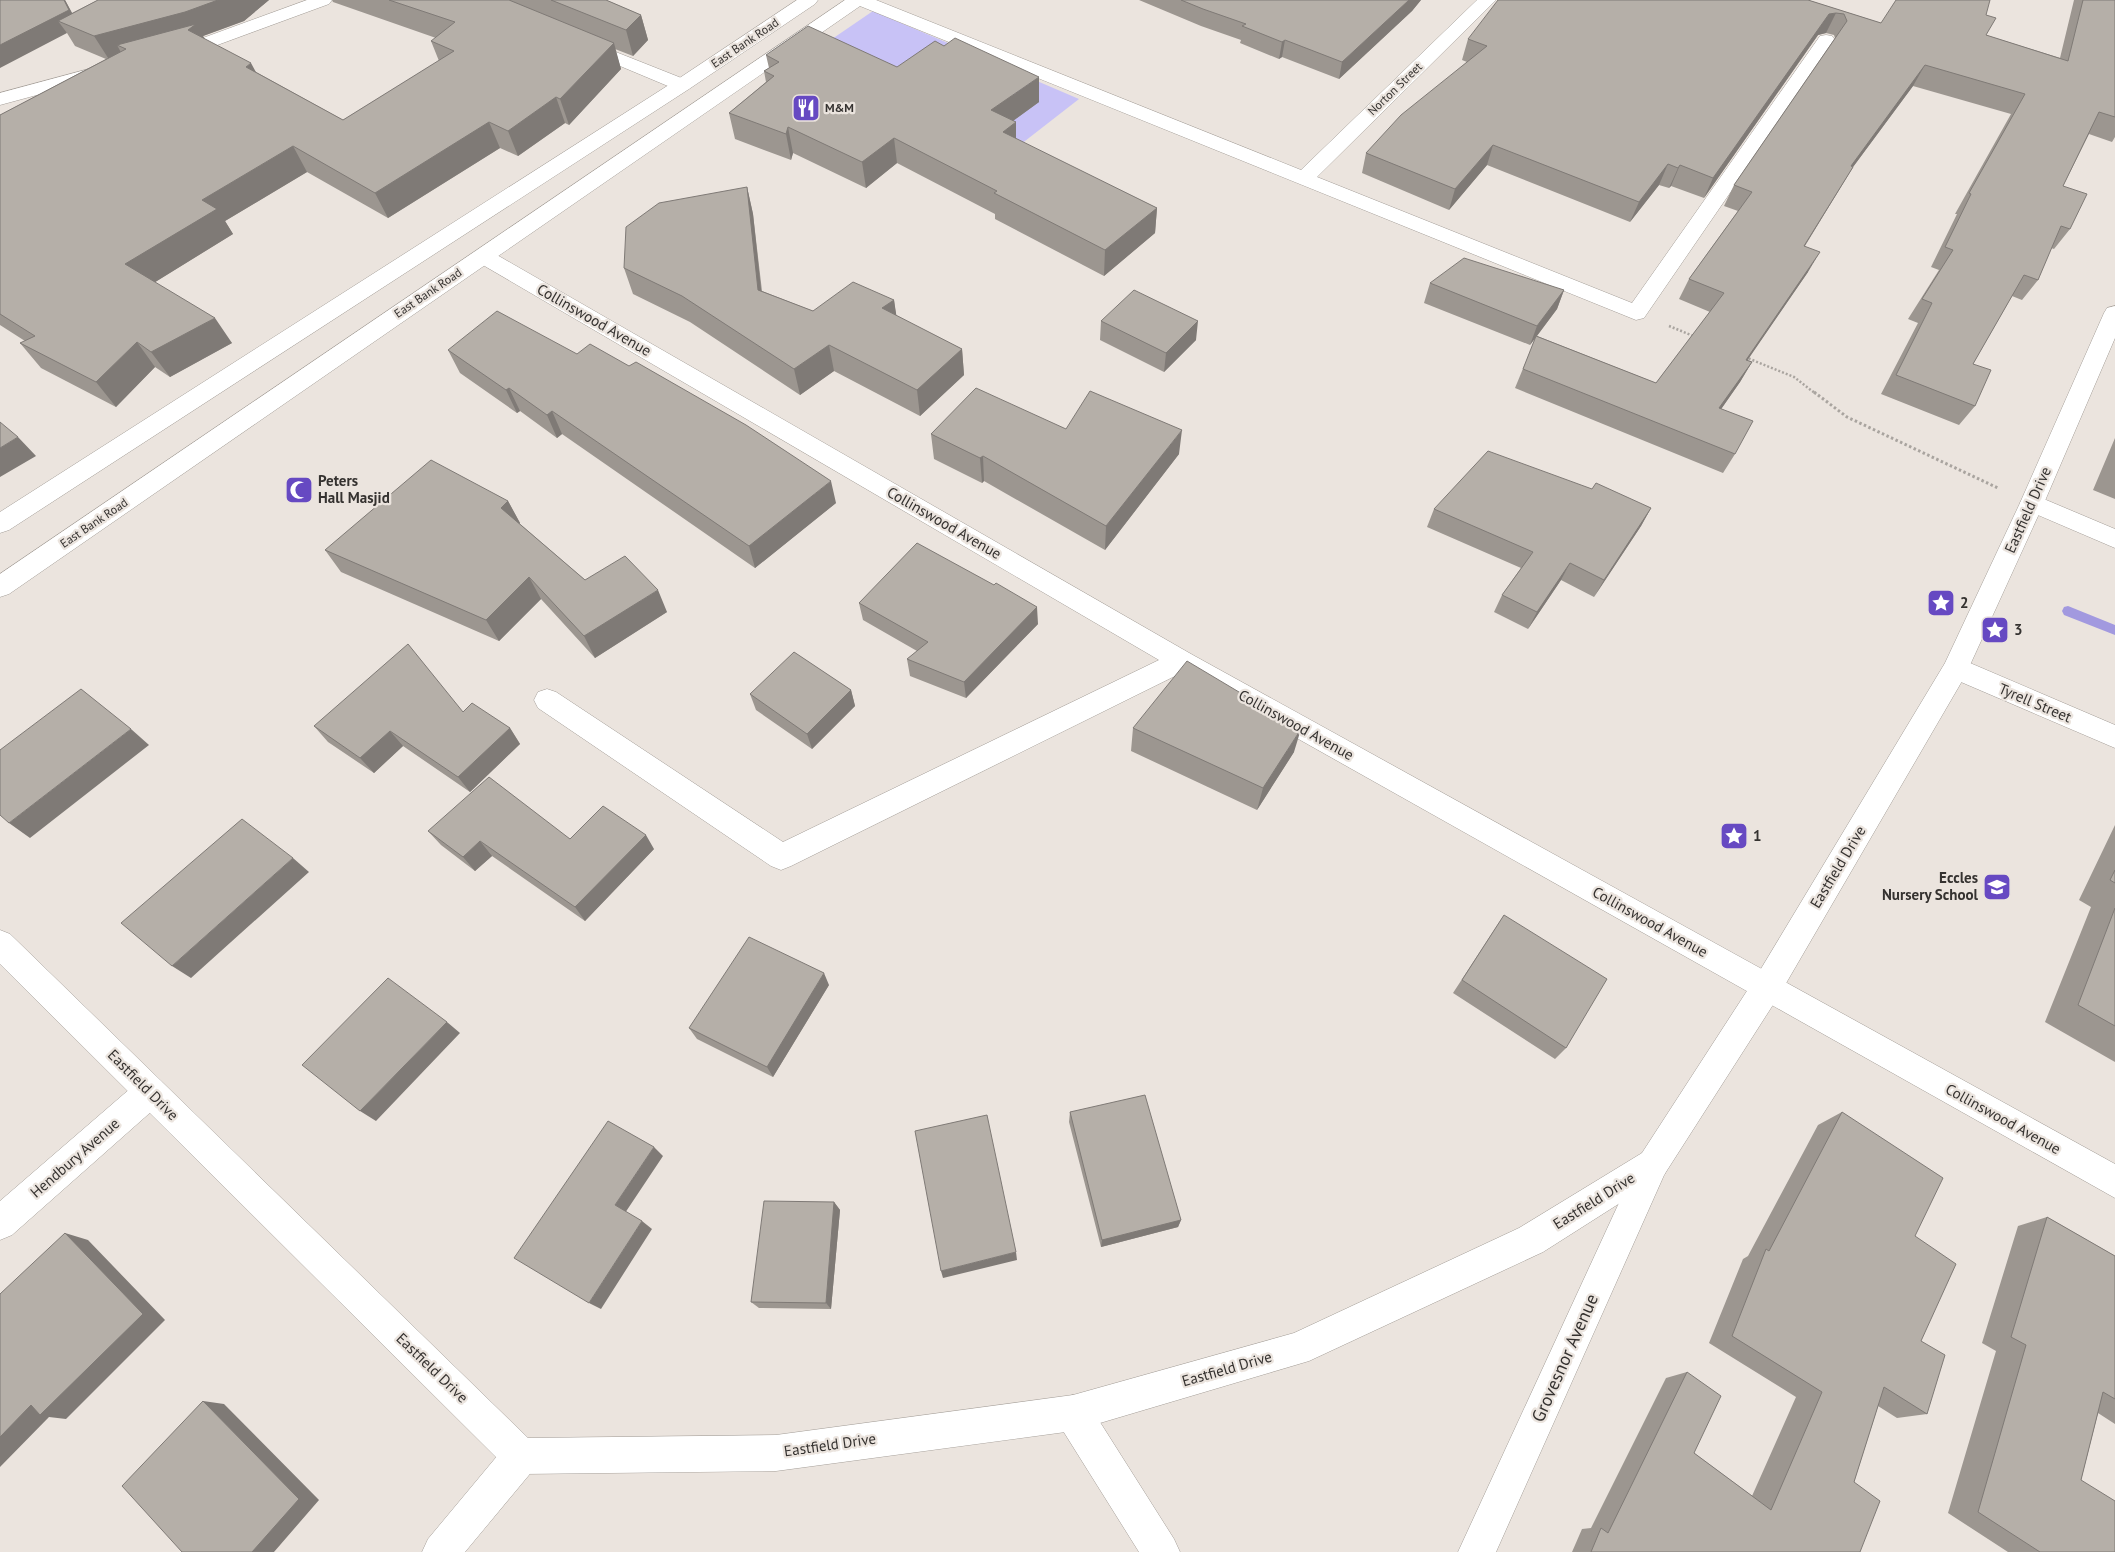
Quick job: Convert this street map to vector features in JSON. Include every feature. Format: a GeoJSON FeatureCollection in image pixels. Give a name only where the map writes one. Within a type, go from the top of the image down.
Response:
{"type":"FeatureCollection","features":[{"type":"Feature","properties":{"kind":"street"},"geometry":{"type":"LineString","coordinates":[[159,55],[206,42],[323,0]]}},
{"type":"Feature","properties":{"kind":"street","name":"East Bank Road"},"geometry":{"type":"LineString","coordinates":[[0,587],[857,0]]}},
{"type":"Feature","properties":{"kind":"street"},"geometry":{"type":"LineString","coordinates":[[861,0],[1636,312],[1826,40]]}},
{"type":"Feature","properties":{"kind":"street","name":"Norton Street"},"geometry":{"type":"LineString","coordinates":[[1304,179],[1486,0]]}},
{"type":"Feature","properties":{"kind":"street"},"geometry":{"type":"LineString","coordinates":[[806,1],[836,14]]}},
{"type":"Feature","properties":{"kind":"street","name":"East Bank Road"},"geometry":{"type":"LineString","coordinates":[[0,524],[682,85],[806,1]]}},
{"type":"Feature","properties":{"kind":"street"},"geometry":{"type":"LineString","coordinates":[[566,37],[682,85]]}},
{"type":"Feature","properties":{"kind":"street"},"geometry":{"type":"LineString","coordinates":[[0,99],[112,68]]}},
{"type":"Feature","properties":{"kind":"street","name":"Collinswood Avenue"},"geometry":{"type":"LineString","coordinates":[[483,256],[1182,661],[2115,1182]]}},
{"type":"Feature","properties":{"kind":"street","name":"Eastfield Drive"},"geometry":{"type":"LineString","coordinates":[[0,944],[521,1456],[776,1452],[1073,1413],[1297,1349],[1530,1240],[1653,1164],[1767,987],[1956,668],[2032,503],[2115,313]]}},
{"type":"Feature","properties":{"kind":"street"},"geometry":{"type":"LineString","coordinates":[[2032,503],[2115,538]]}},
{"type":"Feature","properties":{"kind":"street"},"geometry":{"type":"LineString","coordinates":[[547,700],[781,856],[1182,661]]}},
{"type":"Feature","properties":{"kind":"street","name":"Tyrell Street"},"geometry":{"type":"LineString","coordinates":[[1956,668],[2115,737]]}},
{"type":"Feature","properties":{"kind":"street","name":"Hendbury Avenue"},"geometry":{"type":"LineString","coordinates":[[0,1223],[150,1092]]}},
{"type":"Feature","properties":{"kind":"street","name":"Grovesnor Avenue"},"geometry":{"type":"LineString","coordinates":[[1477,1552],[1653,1164]]}},
{"type":"Feature","properties":{"kind":"street"},"geometry":{"type":"LineString","coordinates":[[1073,1413],[1161,1552]]}},
{"type":"Feature","properties":{"kind":"street"},"geometry":{"type":"LineString","coordinates":[[441,1552],[521,1456]]}},
{"type":"Feature","properties":{"kind":"path"},"geometry":{"type":"LineString","coordinates":[[1636,312],[1698,338]]}},
{"type":"Feature","properties":{"kind":"path"},"geometry":{"type":"LineString","coordinates":[[1742,355],[1794,377],[1847,418],[2032,503]]}},
{"type":"Feature","properties":{"kind":"shaded area"},"geometry":{"type":"Polygon","coordinates":[[[873,11],[1079,99],[1016,148],[813,52],[873,11]]]}},
{"type":"Feature","properties":{"kind":"building"},"geometry":{"type":"Polygon","coordinates":[[[0,0],[64,0],[69,10],[0,45],[0,0]]]}},
{"type":"Feature","properties":{"kind":"building"},"geometry":{"type":"Polygon","coordinates":[[[98,0],[218,0],[185,12],[94,36],[58,21],[98,0]]]}},
{"type":"Feature","properties":{"kind":"building"},"geometry":{"type":"Polygon","coordinates":[[[389,0],[509,0],[614,43],[560,99],[556,97],[508,131],[489,122],[375,193],[293,146],[202,200],[217,209],[125,264],[215,318],[151,352],[137,342],[96,382],[20,343],[35,336],[0,314],[0,115],[126,49],[117,45],[196,24],[188,30],[251,63],[246,67],[343,120],[454,51],[431,41],[455,22],[389,0]]]}},
{"type":"Feature","properties":{"kind":"building"},"geometry":{"type":"Polygon","coordinates":[[[551,0],[606,0],[641,15],[626,30],[551,0]]]}},
{"type":"Feature","properties":{"kind":"building"},"geometry":{"type":"Polygon","coordinates":[[[1181,0],[1409,0],[1342,62],[1285,40],[1282,42],[1242,26],[1246,24],[1181,0]]]}},
{"type":"Feature","properties":{"kind":"building"},"geometry":{"type":"Polygon","coordinates":[[[1498,0],[1808,0],[1881,23],[1896,0],[1990,0],[1986,15],[1996,18],[1986,35],[2068,61],[2083,0],[2115,0],[2115,117],[2099,112],[2063,186],[2087,194],[2070,229],[2061,226],[2038,280],[2024,275],[1973,364],[1991,370],[1975,406],[1896,375],[1932,303],[1922,299],[1953,250],[1945,247],[1971,194],[1969,193],[2025,94],[1925,65],[1851,166],[1853,167],[1804,246],[1820,252],[1746,360],[1752,362],[1719,408],[1753,421],[1735,454],[1523,369],[1536,336],[1656,383],[1724,293],[1689,279],[1752,192],[1734,185],[1847,21],[1844,14],[1829,14],[1713,178],[1680,165],[1678,168],[1668,164],[1639,202],[1493,145],[1455,189],[1366,153],[1401,115],[1487,46],[1468,39],[1498,0]]]}},
{"type":"Feature","properties":{"kind":"building"},"geometry":{"type":"Polygon","coordinates":[[[808,26],[897,67],[935,41],[944,46],[955,38],[1039,77],[991,110],[1016,122],[1003,132],[1157,208],[1105,250],[994,193],[997,191],[894,138],[862,162],[788,127],[786,134],[729,113],[774,76],[764,71],[779,62],[766,55],[808,26]]]}},
{"type":"Feature","properties":{"kind":"building"},"geometry":{"type":"Polygon","coordinates":[[[747,187],[758,290],[813,311],[853,282],[894,300],[882,308],[962,349],[917,390],[829,345],[794,369],[682,296],[624,268],[626,227],[659,203],[747,187]]]}},
{"type":"Feature","properties":{"kind":"building"},"geometry":{"type":"Polygon","coordinates":[[[1464,258],[1564,290],[1537,326],[1430,283],[1464,258]]]}},
{"type":"Feature","properties":{"kind":"building"},"geometry":{"type":"Polygon","coordinates":[[[1134,290],[1198,321],[1166,353],[1101,321],[1134,290]]]}},
{"type":"Feature","properties":{"kind":"building"},"geometry":{"type":"Polygon","coordinates":[[[497,311],[577,354],[590,344],[629,366],[636,362],[746,425],[831,481],[749,546],[552,411],[547,415],[509,388],[506,390],[448,350],[497,311]]]}},
{"type":"Feature","properties":{"kind":"building"},"geometry":{"type":"Polygon","coordinates":[[[976,388],[1066,429],[1090,391],[1182,430],[1106,526],[983,456],[980,458],[931,434],[976,388]]]}},
{"type":"Feature","properties":{"kind":"building"},"geometry":{"type":"Polygon","coordinates":[[[0,422],[18,437],[0,448],[0,422]]]}},
{"type":"Feature","properties":{"kind":"building"},"geometry":{"type":"Polygon","coordinates":[[[1488,451],[1592,489],[1596,483],[1651,508],[1604,580],[1570,563],[1537,612],[1502,595],[1533,552],[1434,509],[1488,451]]]}},
{"type":"Feature","properties":{"kind":"building"},"geometry":{"type":"Polygon","coordinates":[[[431,460],[508,501],[501,508],[585,580],[625,556],[658,590],[584,636],[529,577],[486,620],[325,550],[431,460]]]}},
{"type":"Feature","properties":{"kind":"building"},"geometry":{"type":"Polygon","coordinates":[[[917,543],[994,585],[996,583],[1037,607],[964,682],[907,659],[928,642],[859,603],[917,543]]]}},
{"type":"Feature","properties":{"kind":"building"},"geometry":{"type":"Polygon","coordinates":[[[408,644],[463,712],[472,703],[510,728],[458,777],[390,731],[360,758],[314,726],[408,644]]]}},
{"type":"Feature","properties":{"kind":"building"},"geometry":{"type":"Polygon","coordinates":[[[794,652],[851,690],[807,734],[750,694],[794,652]]]}},
{"type":"Feature","properties":{"kind":"building"},"geometry":{"type":"Polygon","coordinates":[[[1187,661],[1301,729],[1263,788],[1133,728],[1187,661]]]}},
{"type":"Feature","properties":{"kind":"building"},"geometry":{"type":"Polygon","coordinates":[[[81,689],[131,729],[9,823],[0,815],[0,750],[81,689]]]}},
{"type":"Feature","properties":{"kind":"building"},"geometry":{"type":"Polygon","coordinates":[[[489,777],[570,839],[603,806],[646,835],[575,907],[480,841],[463,857],[428,831],[489,777]]]}},
{"type":"Feature","properties":{"kind":"building"},"geometry":{"type":"Polygon","coordinates":[[[242,819],[293,858],[172,966],[121,923],[242,819]]]}},
{"type":"Feature","properties":{"kind":"building"},"geometry":{"type":"Polygon","coordinates":[[[2115,870],[2115,883],[2110,880],[2115,870]]]}},
{"type":"Feature","properties":{"kind":"building"},"geometry":{"type":"Polygon","coordinates":[[[2115,908],[2115,1026],[2078,1005],[2115,908]]]}},
{"type":"Feature","properties":{"kind":"building"},"geometry":{"type":"Polygon","coordinates":[[[1504,915],[1607,979],[1566,1048],[1462,980],[1504,915]]]}},
{"type":"Feature","properties":{"kind":"building"},"geometry":{"type":"Polygon","coordinates":[[[749,937],[824,973],[767,1067],[689,1028],[749,937]]]}},
{"type":"Feature","properties":{"kind":"building"},"geometry":{"type":"Polygon","coordinates":[[[388,978],[447,1022],[360,1111],[302,1065],[388,978]]]}},
{"type":"Feature","properties":{"kind":"building"},"geometry":{"type":"Polygon","coordinates":[[[1145,1095],[1181,1220],[1102,1240],[1070,1112],[1145,1095]]]}},
{"type":"Feature","properties":{"kind":"building"},"geometry":{"type":"Polygon","coordinates":[[[1842,1112],[1943,1178],[1915,1236],[1956,1264],[1921,1341],[1945,1355],[1927,1414],[1884,1387],[1854,1482],[1880,1501],[1860,1552],[1591,1552],[1601,1528],[1608,1533],[1687,1372],[1721,1396],[1694,1453],[1771,1510],[1822,1392],[1732,1336],[1766,1249],[1769,1251],[1842,1112]]]}},
{"type":"Feature","properties":{"kind":"building"},"geometry":{"type":"Polygon","coordinates":[[[987,1115],[1016,1252],[941,1271],[915,1131],[987,1115]]]}},
{"type":"Feature","properties":{"kind":"building"},"geometry":{"type":"Polygon","coordinates":[[[608,1121],[654,1147],[615,1205],[642,1221],[589,1303],[514,1258],[608,1121]]]}},
{"type":"Feature","properties":{"kind":"building"},"geometry":{"type":"Polygon","coordinates":[[[764,1201],[834,1202],[826,1303],[751,1302],[764,1201]]]}},
{"type":"Feature","properties":{"kind":"building"},"geometry":{"type":"Polygon","coordinates":[[[2047,1217],[2115,1256],[2115,1399],[2103,1392],[2081,1480],[2115,1501],[2115,1552],[2040,1552],[1978,1512],[2026,1345],[2011,1337],[2047,1217]]]}},
{"type":"Feature","properties":{"kind":"building"},"geometry":{"type":"Polygon","coordinates":[[[65,1233],[143,1314],[40,1415],[31,1405],[0,1437],[0,1294],[65,1233]]]}},
{"type":"Feature","properties":{"kind":"building"},"geometry":{"type":"Polygon","coordinates":[[[203,1401],[299,1499],[252,1552],[182,1552],[122,1486],[203,1401]]]}},
{"type":"Feature","properties":{"kind":"waterway"},"geometry":{"type":"LineString","coordinates":[[2068,611],[2115,630]]}},
{"type":"Feature","properties":{"kind":"place","name":"M&M"},"geometry":{"type":"Point","coordinates":[806,108]}},
{"type":"Feature","properties":{"kind":"place","name":"Peters Hall Masjid"},"geometry":{"type":"Point","coordinates":[299,490]}},
{"type":"Feature","properties":{"kind":"place","name":"2"},"geometry":{"type":"Point","coordinates":[1941,603]}},
{"type":"Feature","properties":{"kind":"place","name":"3"},"geometry":{"type":"Point","coordinates":[1995,630]}},
{"type":"Feature","properties":{"kind":"place","name":"1"},"geometry":{"type":"Point","coordinates":[1734,836]}},
{"type":"Feature","properties":{"kind":"place","name":"Eccles Nursery School"},"geometry":{"type":"Point","coordinates":[1997,887]}}]}
